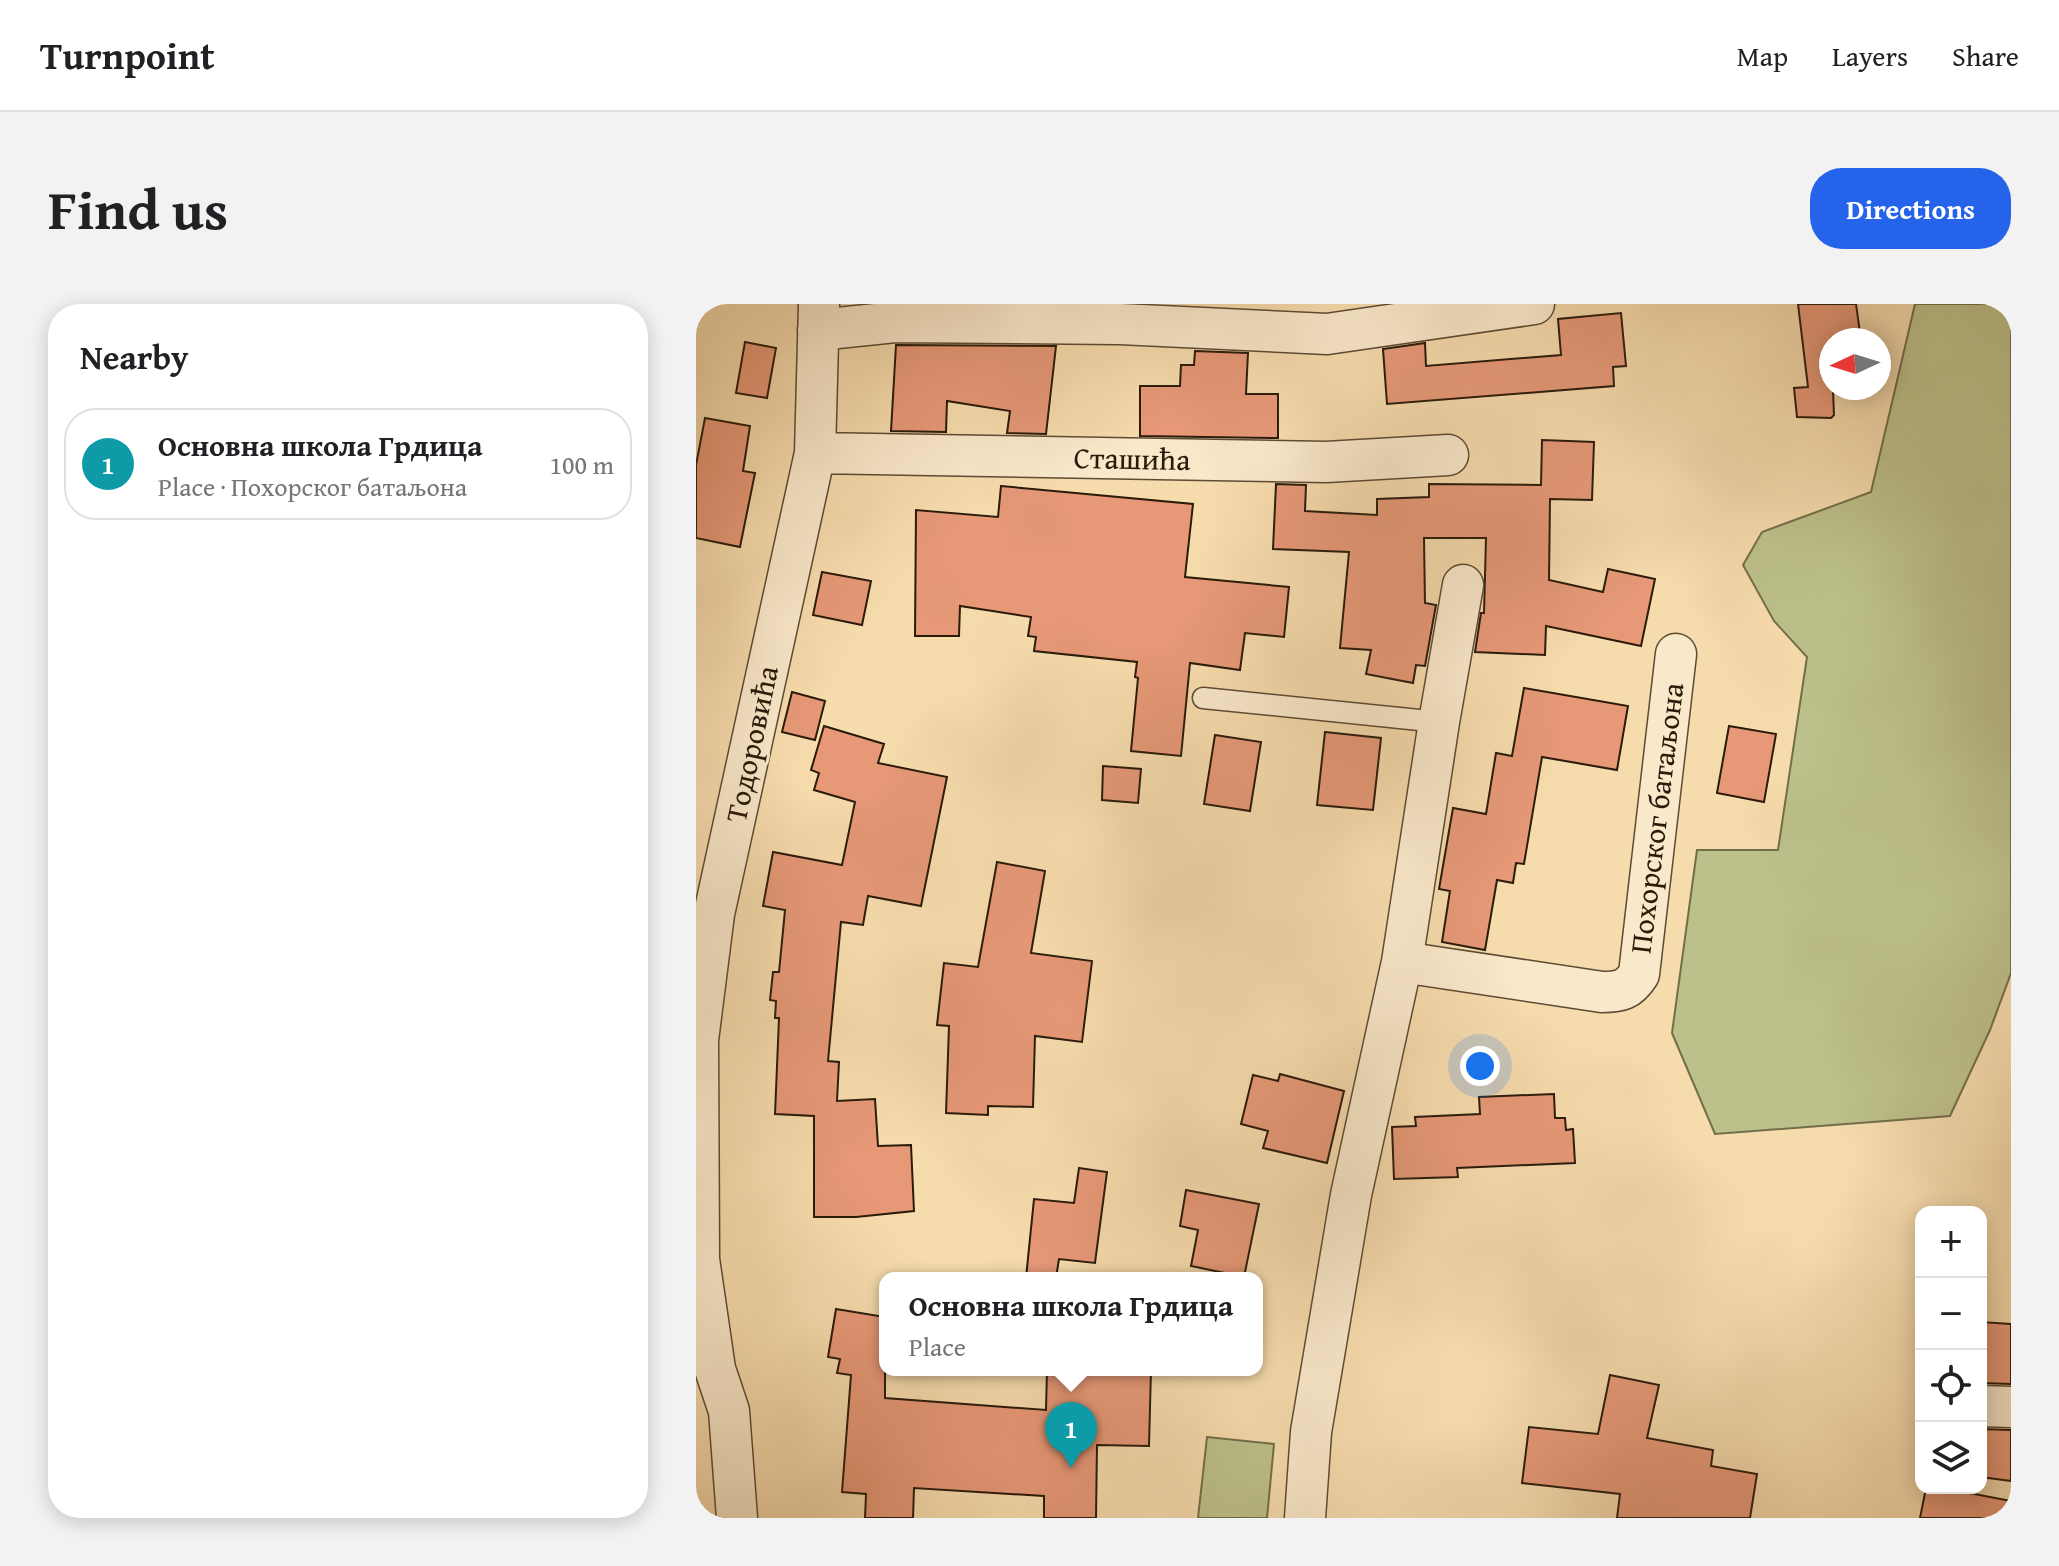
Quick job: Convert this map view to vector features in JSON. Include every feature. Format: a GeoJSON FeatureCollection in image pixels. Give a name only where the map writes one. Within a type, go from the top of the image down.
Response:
{"type":"FeatureCollection","features":[{"type":"Feature","properties":{"kind":"street"},"geometry":{"type":"LineString","coordinates":[[819,317],[895,322],[1120,324],[1327,334],[1534,304]]}},
{"type":"Feature","properties":{"kind":"street","name":"Тодоровића"},"geometry":{"type":"LineString","coordinates":[[737,1518],[729,1411],[706,1359],[699,1259],[698,1040],[714,914],[815,453],[819,317]]}},
{"type":"Feature","properties":{"kind":"street","name":"Сташића"},"geometry":{"type":"LineString","coordinates":[[815,453],[1326,462],[1448,455]]}},
{"type":"Feature","properties":{"kind":"street"},"geometry":{"type":"LineString","coordinates":[[1305,1518],[1311,1432],[1351,1195],[1402,962],[1463,585]]}},
{"type":"Feature","properties":{"kind":"street","name":"Похорског батаљона"},"geometry":{"type":"LineString","coordinates":[[1402,962],[1602,992],[1623,991],[1634,982],[1639,974],[1676,654]]}},
{"type":"Feature","properties":{"kind":"street"},"geometry":{"type":"LineString","coordinates":[[1987,1406],[2011,1407]]}},
{"type":"Feature","properties":{"kind":"lane"},"geometry":{"type":"LineString","coordinates":[[1203,698],[1439,722]]}},
{"type":"Feature","properties":{"kind":"green space"},"geometry":{"type":"Polygon","coordinates":[[[1915,304],[2011,304],[2011,973],[1990,1030],[1950,1116],[1715,1134],[1672,1033],[1697,850],[1778,850],[1807,657],[1774,621],[1743,565],[1762,532],[1871,492],[1915,304]]]}},
{"type":"Feature","properties":{"kind":"green space"},"geometry":{"type":"Polygon","coordinates":[[[1207,1437],[1274,1444],[1267,1518],[1198,1518],[1207,1437]]]}},
{"type":"Feature","properties":{"kind":"building"},"geometry":{"type":"Polygon","coordinates":[[[1798,304],[1856,304],[1859,328],[1819,328],[1819,400],[1833,400],[1834,415],[1831,418],[1797,417],[1794,388],[1808,387],[1798,304]]]}},
{"type":"Feature","properties":{"kind":"building"},"geometry":{"type":"Polygon","coordinates":[[[1621,313],[1626,366],[1613,367],[1614,386],[1387,404],[1383,349],[1425,343],[1426,366],[1561,355],[1558,319],[1621,313]]]}},
{"type":"Feature","properties":{"kind":"building"},"geometry":{"type":"Polygon","coordinates":[[[745,342],[776,348],[767,398],[736,393],[745,342]]]}},
{"type":"Feature","properties":{"kind":"building"},"geometry":{"type":"Polygon","coordinates":[[[896,345],[1056,346],[1046,434],[1007,433],[1010,411],[947,401],[946,432],[891,431],[896,345]]]}},
{"type":"Feature","properties":{"kind":"building"},"geometry":{"type":"Polygon","coordinates":[[[1195,351],[1248,353],[1246,394],[1278,394],[1278,438],[1140,436],[1140,386],[1180,386],[1181,365],[1194,365],[1195,351]]]}},
{"type":"Feature","properties":{"kind":"building"},"geometry":{"type":"Polygon","coordinates":[[[705,418],[750,426],[743,471],[755,473],[740,547],[696,538],[696,465],[705,418]]]}},
{"type":"Feature","properties":{"kind":"building"},"geometry":{"type":"Polygon","coordinates":[[[1542,440],[1594,442],[1592,500],[1550,499],[1549,580],[1603,592],[1608,569],[1655,579],[1641,646],[1546,626],[1545,655],[1475,652],[1481,613],[1484,613],[1486,538],[1424,538],[1425,603],[1436,605],[1425,666],[1416,665],[1413,683],[1366,674],[1371,650],[1340,648],[1349,552],[1273,549],[1276,484],[1306,485],[1305,511],[1377,515],[1377,499],[1429,497],[1429,484],[1541,485],[1542,440]]]}},
{"type":"Feature","properties":{"kind":"building"},"geometry":{"type":"Polygon","coordinates":[[[1001,486],[1193,504],[1185,577],[1289,587],[1284,637],[1245,633],[1240,670],[1190,663],[1181,756],[1131,751],[1137,662],[1034,651],[1036,637],[1028,636],[1031,617],[960,606],[959,636],[915,636],[916,510],[998,517],[1001,486]]]}},
{"type":"Feature","properties":{"kind":"building"},"geometry":{"type":"Polygon","coordinates":[[[822,572],[871,581],[862,625],[813,615],[822,572]]]}},
{"type":"Feature","properties":{"kind":"building"},"geometry":{"type":"Polygon","coordinates":[[[1524,688],[1628,706],[1617,770],[1542,757],[1524,864],[1516,863],[1513,883],[1497,880],[1485,950],[1442,942],[1450,891],[1439,889],[1453,808],[1486,814],[1496,753],[1512,756],[1524,688]]]}},
{"type":"Feature","properties":{"kind":"building"},"geometry":{"type":"Polygon","coordinates":[[[792,692],[825,701],[815,740],[782,732],[792,692]]]}},
{"type":"Feature","properties":{"kind":"building"},"geometry":{"type":"Polygon","coordinates":[[[824,726],[884,744],[878,763],[947,777],[921,906],[868,896],[863,925],[841,922],[828,1061],[839,1062],[837,1101],[875,1099],[878,1146],[911,1145],[914,1211],[856,1217],[814,1217],[814,1116],[775,1114],[779,1018],[775,1018],[776,1001],[770,1000],[773,972],[779,972],[785,910],[763,906],[773,852],[842,865],[855,802],[814,790],[819,773],[811,770],[824,726]]]}},
{"type":"Feature","properties":{"kind":"building"},"geometry":{"type":"Polygon","coordinates":[[[1729,726],[1776,734],[1764,802],[1717,793],[1729,726]]]}},
{"type":"Feature","properties":{"kind":"building"},"geometry":{"type":"Polygon","coordinates":[[[1325,732],[1381,738],[1373,810],[1317,805],[1325,732]]]}},
{"type":"Feature","properties":{"kind":"building"},"geometry":{"type":"Polygon","coordinates":[[[1215,735],[1261,742],[1250,811],[1204,804],[1215,735]]]}},
{"type":"Feature","properties":{"kind":"building"},"geometry":{"type":"Polygon","coordinates":[[[1103,766],[1141,769],[1138,803],[1102,800],[1103,766]]]}},
{"type":"Feature","properties":{"kind":"building"},"geometry":{"type":"Polygon","coordinates":[[[997,862],[1045,871],[1031,953],[1092,961],[1082,1042],[1035,1036],[1033,1107],[988,1106],[988,1115],[946,1113],[949,1026],[937,1025],[944,963],[978,967],[997,862]]]}},
{"type":"Feature","properties":{"kind":"building"},"geometry":{"type":"Polygon","coordinates":[[[1280,1074],[1344,1091],[1327,1163],[1263,1148],[1268,1131],[1241,1124],[1253,1075],[1278,1081],[1280,1074]]]}},
{"type":"Feature","properties":{"kind":"building"},"geometry":{"type":"Polygon","coordinates":[[[1554,1094],[1555,1118],[1565,1118],[1566,1130],[1573,1129],[1575,1163],[1457,1168],[1458,1177],[1394,1179],[1392,1127],[1416,1126],[1415,1117],[1480,1114],[1479,1097],[1554,1094]]]}},
{"type":"Feature","properties":{"kind":"building"},"geometry":{"type":"Polygon","coordinates":[[[1079,1168],[1107,1172],[1095,1263],[1059,1259],[1057,1272],[1027,1272],[1034,1199],[1074,1203],[1079,1168]]]}},
{"type":"Feature","properties":{"kind":"building"},"geometry":{"type":"Polygon","coordinates":[[[1186,1190],[1259,1204],[1245,1272],[1220,1272],[1191,1266],[1198,1230],[1180,1226],[1186,1190]]]}},
{"type":"Feature","properties":{"kind":"building"},"geometry":{"type":"Polygon","coordinates":[[[836,1309],[879,1316],[879,1376],[885,1376],[885,1398],[1046,1410],[1047,1376],[1151,1376],[1149,1446],[1097,1445],[1096,1518],[1044,1518],[1044,1496],[914,1488],[913,1518],[865,1518],[866,1494],[842,1492],[851,1375],[837,1373],[840,1359],[828,1357],[836,1309]]]}},
{"type":"Feature","properties":{"kind":"building"},"geometry":{"type":"Polygon","coordinates":[[[1987,1322],[2011,1324],[2011,1384],[1987,1383],[1987,1322]]]}},
{"type":"Feature","properties":{"kind":"building"},"geometry":{"type":"Polygon","coordinates":[[[1610,1375],[1659,1385],[1647,1438],[1713,1450],[1711,1466],[1757,1474],[1750,1518],[1617,1518],[1620,1494],[1522,1483],[1529,1427],[1598,1434],[1610,1375]]]}},
{"type":"Feature","properties":{"kind":"building"},"geometry":{"type":"Polygon","coordinates":[[[1987,1429],[2011,1430],[2011,1481],[1987,1478],[1987,1429]]]}},
{"type":"Feature","properties":{"kind":"building"},"geometry":{"type":"Polygon","coordinates":[[[1925,1494],[1974,1494],[2011,1501],[2011,1518],[1920,1518],[1925,1494]]]}},
{"type":"Feature","properties":{"kind":"place","name":"Основна школа Грдица"},"geometry":{"type":"Point","coordinates":[1071,1468]}}]}
